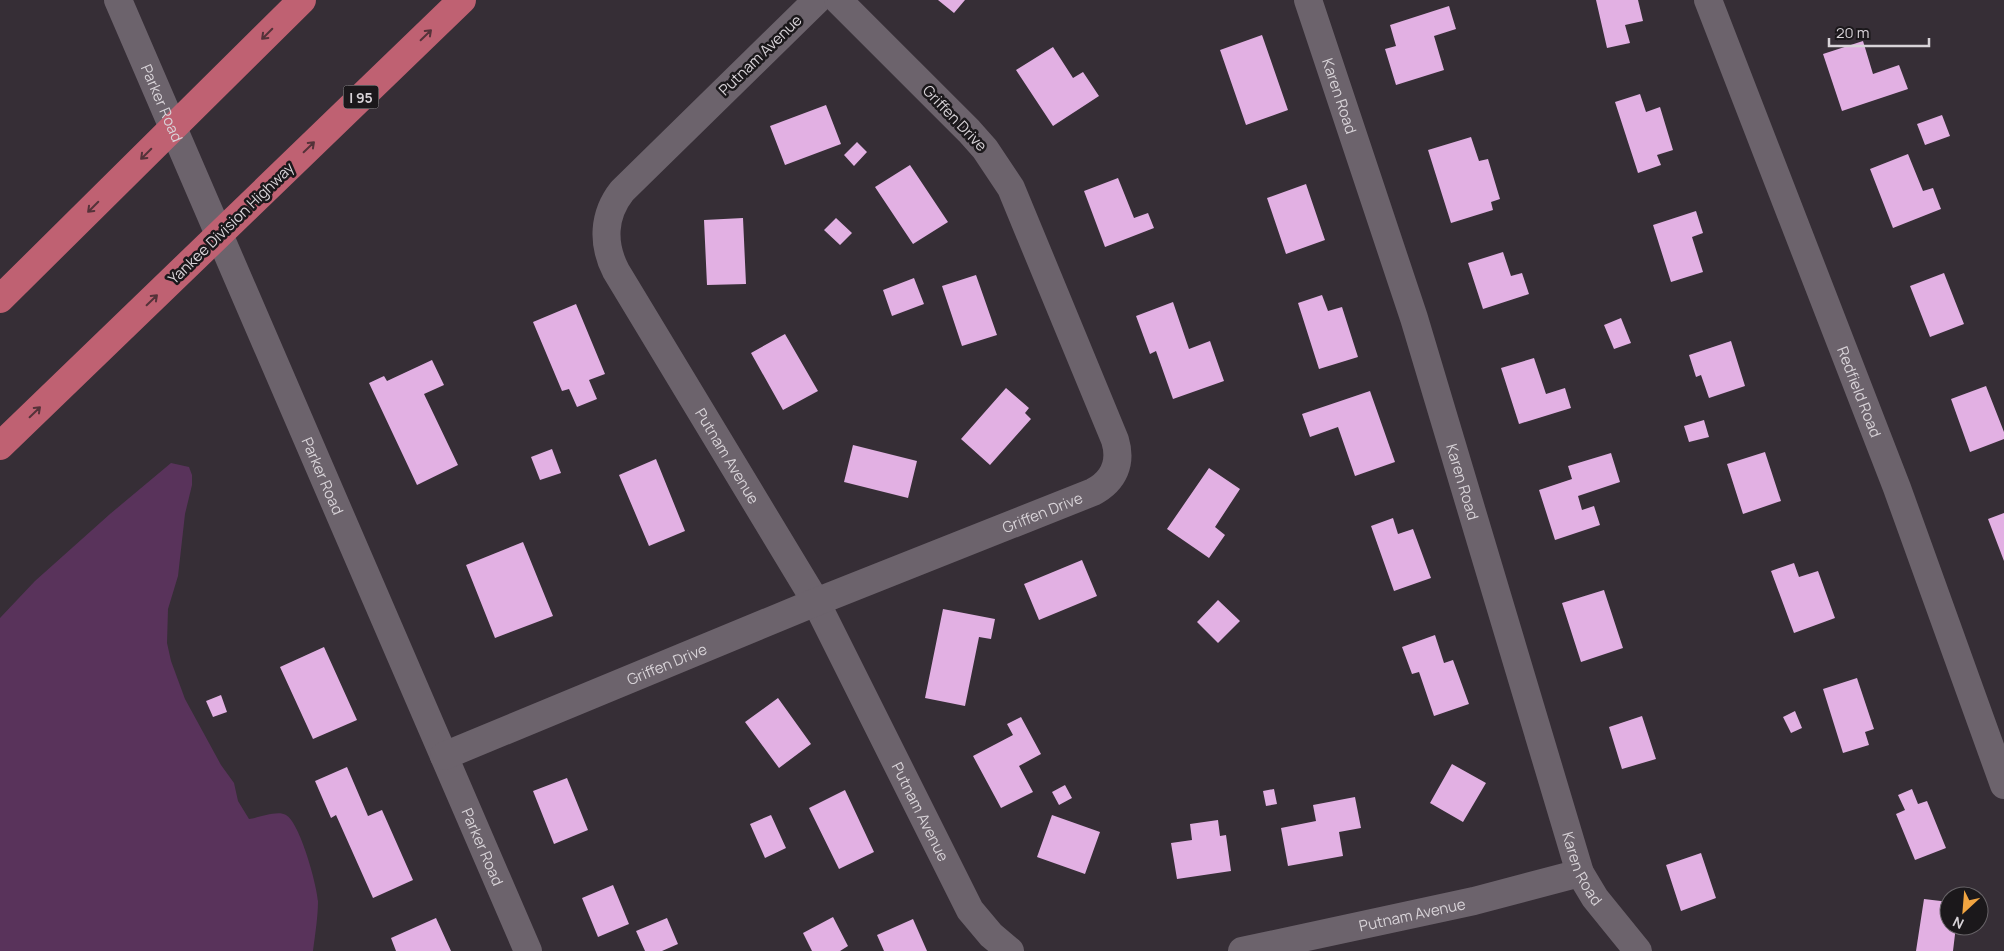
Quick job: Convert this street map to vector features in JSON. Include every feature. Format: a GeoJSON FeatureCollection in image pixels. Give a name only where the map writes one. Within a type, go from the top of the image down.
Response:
{"type":"FeatureCollection","features":[{"type":"Feature","properties":{"kind":"highway"},"geometry":{"type":"LineString","coordinates":[[0,299],[302,0]]}},
{"type":"Feature","properties":{"kind":"highway","name":"Yankee Division Highway"},"geometry":{"type":"LineString","coordinates":[[0,446],[462,0]]}},
{"type":"Feature","properties":{"kind":"street","name":"Parker Road"},"geometry":{"type":"LineString","coordinates":[[118,0],[528,951]]}},
{"type":"Feature","properties":{"kind":"street","name":"Putnam Avenue"},"geometry":{"type":"LineString","coordinates":[[817,0],[627,185],[617,197],[610,211],[606,234],[610,257],[616,271],[816,602],[962,895],[980,923],[1010,951]]}},
{"type":"Feature","properties":{"kind":"street","name":"Griffen Drive"},"geometry":{"type":"LineString","coordinates":[[444,756],[816,602],[1093,492],[1108,482],[1115,471],[1118,459],[1115,440],[1011,188],[999,168],[969,131],[838,0]]}},
{"type":"Feature","properties":{"kind":"street","name":"Karen Road"},"geometry":{"type":"LineString","coordinates":[[1308,0],[1414,318],[1580,873],[1595,898],[1638,951]]}},
{"type":"Feature","properties":{"kind":"street","name":"Redfield Road"},"geometry":{"type":"LineString","coordinates":[[1708,0],[1897,488],[2004,785]]}},
{"type":"Feature","properties":{"kind":"street","name":"Putnam Avenue"},"geometry":{"type":"LineString","coordinates":[[1242,951],[1474,901],[1580,873]]}},
{"type":"Feature","properties":{"kind":"shaded area"},"geometry":{"type":"Polygon","coordinates":[[[171,463],[189,467],[192,475],[192,485],[185,514],[178,576],[168,609],[167,643],[171,661],[185,699],[221,765],[234,783],[238,801],[249,819],[282,814],[291,820],[297,830],[315,882],[318,901],[313,951],[0,951],[0,618],[35,581],[171,463]]]}},
{"type":"Feature","properties":{"kind":"building"},"geometry":{"type":"Polygon","coordinates":[[[938,0],[965,0],[954,13],[938,0]]]}},
{"type":"Feature","properties":{"kind":"building"},"geometry":{"type":"Polygon","coordinates":[[[1596,0],[1638,0],[1643,21],[1625,25],[1630,43],[1607,48],[1596,0]]]}},
{"type":"Feature","properties":{"kind":"building"},"geometry":{"type":"Polygon","coordinates":[[[1449,6],[1456,29],[1434,36],[1444,70],[1396,85],[1385,49],[1396,46],[1390,25],[1449,6]]]}},
{"type":"Feature","properties":{"kind":"building"},"geometry":{"type":"Polygon","coordinates":[[[1262,35],[1288,110],[1246,125],[1220,50],[1262,35]]]}},
{"type":"Feature","properties":{"kind":"building"},"geometry":{"type":"Polygon","coordinates":[[[1863,41],[1873,74],[1899,65],[1908,89],[1842,111],[1823,54],[1863,41]]]}},
{"type":"Feature","properties":{"kind":"building"},"geometry":{"type":"Polygon","coordinates":[[[1053,47],[1073,78],[1083,72],[1099,96],[1053,126],[1016,70],[1053,47]]]}},
{"type":"Feature","properties":{"kind":"building"},"geometry":{"type":"Polygon","coordinates":[[[1640,94],[1646,112],[1660,107],[1673,150],[1657,155],[1661,165],[1638,173],[1615,102],[1640,94]]]}},
{"type":"Feature","properties":{"kind":"building"},"geometry":{"type":"Polygon","coordinates":[[[826,105],[841,144],[785,165],[770,126],[826,105]]]}},
{"type":"Feature","properties":{"kind":"building"},"geometry":{"type":"Polygon","coordinates":[[[1942,115],[1950,136],[1925,145],[1917,124],[1942,115]]]}},
{"type":"Feature","properties":{"kind":"building"},"geometry":{"type":"Polygon","coordinates":[[[1471,137],[1479,161],[1488,159],[1500,199],[1491,202],[1493,210],[1451,223],[1428,150],[1471,137]]]}},
{"type":"Feature","properties":{"kind":"building"},"geometry":{"type":"Polygon","coordinates":[[[857,142],[867,152],[854,166],[844,155],[857,142]]]}},
{"type":"Feature","properties":{"kind":"building"},"geometry":{"type":"Polygon","coordinates":[[[1908,154],[1923,191],[1933,188],[1941,209],[1893,228],[1870,169],[1908,154]]]}},
{"type":"Feature","properties":{"kind":"building"},"geometry":{"type":"Polygon","coordinates":[[[910,165],[948,222],[913,244],[875,187],[910,165]]]}},
{"type":"Feature","properties":{"kind":"building"},"geometry":{"type":"Polygon","coordinates":[[[1118,178],[1134,218],[1148,213],[1154,228],[1105,247],[1084,191],[1118,178]]]}},
{"type":"Feature","properties":{"kind":"building"},"geometry":{"type":"Polygon","coordinates":[[[1306,184],[1325,240],[1286,254],[1267,198],[1306,184]]]}},
{"type":"Feature","properties":{"kind":"building"},"geometry":{"type":"Polygon","coordinates":[[[1696,211],[1703,233],[1692,237],[1703,272],[1671,282],[1653,225],[1696,211]]]}},
{"type":"Feature","properties":{"kind":"building"},"geometry":{"type":"Polygon","coordinates":[[[743,218],[746,284],[707,285],[704,220],[743,218]]]}},
{"type":"Feature","properties":{"kind":"building"},"geometry":{"type":"Polygon","coordinates":[[[836,218],[852,233],[840,245],[824,230],[836,218]]]}},
{"type":"Feature","properties":{"kind":"building"},"geometry":{"type":"Polygon","coordinates":[[[1503,252],[1511,276],[1522,273],[1529,294],[1483,309],[1468,263],[1503,252]]]}},
{"type":"Feature","properties":{"kind":"building"},"geometry":{"type":"Polygon","coordinates":[[[1944,273],[1964,324],[1930,337],[1910,286],[1944,273]]]}},
{"type":"Feature","properties":{"kind":"building"},"geometry":{"type":"Polygon","coordinates":[[[976,275],[997,335],[962,346],[942,286],[976,275]]]}},
{"type":"Feature","properties":{"kind":"building"},"geometry":{"type":"Polygon","coordinates":[[[914,278],[924,304],[892,316],[883,290],[914,278]]]}},
{"type":"Feature","properties":{"kind":"building"},"geometry":{"type":"Polygon","coordinates":[[[1322,295],[1328,311],[1342,307],[1358,357],[1319,369],[1298,303],[1322,295]]]}},
{"type":"Feature","properties":{"kind":"building"},"geometry":{"type":"Polygon","coordinates":[[[1173,302],[1189,349],[1210,341],[1224,381],[1173,399],[1156,351],[1150,354],[1136,316],[1173,302]]]}},
{"type":"Feature","properties":{"kind":"building"},"geometry":{"type":"Polygon","coordinates":[[[576,304],[605,374],[589,380],[597,399],[577,407],[569,389],[562,391],[533,322],[576,304]]]}},
{"type":"Feature","properties":{"kind":"building"},"geometry":{"type":"Polygon","coordinates":[[[1621,318],[1631,343],[1614,349],[1604,325],[1621,318]]]}},
{"type":"Feature","properties":{"kind":"building"},"geometry":{"type":"Polygon","coordinates":[[[785,334],[818,391],[783,410],[751,353],[785,334]]]}},
{"type":"Feature","properties":{"kind":"building"},"geometry":{"type":"Polygon","coordinates":[[[1731,341],[1745,386],[1709,398],[1701,375],[1696,377],[1689,355],[1731,341]]]}},
{"type":"Feature","properties":{"kind":"building"},"geometry":{"type":"Polygon","coordinates":[[[1534,358],[1546,394],[1565,388],[1571,408],[1519,424],[1501,368],[1534,358]]]}},
{"type":"Feature","properties":{"kind":"building"},"geometry":{"type":"Polygon","coordinates":[[[432,360],[444,385],[424,394],[458,465],[417,485],[369,383],[384,376],[387,381],[432,360]]]}},
{"type":"Feature","properties":{"kind":"building"},"geometry":{"type":"Polygon","coordinates":[[[1986,386],[2004,432],[2004,439],[1970,452],[1951,399],[1986,386]]]}},
{"type":"Feature","properties":{"kind":"building"},"geometry":{"type":"Polygon","coordinates":[[[1006,388],[1029,408],[1025,413],[1031,419],[990,465],[961,439],[1006,388]]]}},
{"type":"Feature","properties":{"kind":"building"},"geometry":{"type":"Polygon","coordinates":[[[1370,391],[1395,462],[1355,476],[1338,427],[1310,437],[1302,414],[1370,391]]]}},
{"type":"Feature","properties":{"kind":"building"},"geometry":{"type":"Polygon","coordinates":[[[1704,420],[1709,437],[1689,442],[1684,426],[1704,420]]]}},
{"type":"Feature","properties":{"kind":"building"},"geometry":{"type":"Polygon","coordinates":[[[853,445],[917,461],[908,498],[844,482],[853,445]]]}},
{"type":"Feature","properties":{"kind":"building"},"geometry":{"type":"Polygon","coordinates":[[[552,449],[561,473],[540,480],[531,457],[552,449]]]}},
{"type":"Feature","properties":{"kind":"building"},"geometry":{"type":"Polygon","coordinates":[[[1765,452],[1781,501],[1743,514],[1727,464],[1765,452]]]}},
{"type":"Feature","properties":{"kind":"building"},"geometry":{"type":"Polygon","coordinates":[[[1611,453],[1620,482],[1578,496],[1582,510],[1594,506],[1600,525],[1555,540],[1539,490],[1572,479],[1568,466],[1611,453]]]}},
{"type":"Feature","properties":{"kind":"building"},"geometry":{"type":"Polygon","coordinates":[[[656,459],[685,531],[649,546],[619,475],[656,459]]]}},
{"type":"Feature","properties":{"kind":"building"},"geometry":{"type":"Polygon","coordinates":[[[1209,468],[1240,489],[1215,527],[1225,535],[1209,558],[1167,529],[1209,468]]]}},
{"type":"Feature","properties":{"kind":"building"},"geometry":{"type":"Polygon","coordinates":[[[2004,513],[2004,561],[1988,519],[2004,513]]]}},
{"type":"Feature","properties":{"kind":"building"},"geometry":{"type":"Polygon","coordinates":[[[1393,518],[1398,534],[1413,529],[1431,578],[1394,591],[1371,526],[1393,518]]]}},
{"type":"Feature","properties":{"kind":"building"},"geometry":{"type":"Polygon","coordinates":[[[523,542],[553,616],[495,638],[466,565],[523,542]]]}},
{"type":"Feature","properties":{"kind":"building"},"geometry":{"type":"Polygon","coordinates":[[[1082,560],[1097,596],[1039,620],[1024,584],[1082,560]]]}},
{"type":"Feature","properties":{"kind":"building"},"geometry":{"type":"Polygon","coordinates":[[[1794,563],[1799,577],[1818,571],[1835,618],[1794,633],[1771,571],[1794,563]]]}},
{"type":"Feature","properties":{"kind":"building"},"geometry":{"type":"Polygon","coordinates":[[[1604,590],[1623,648],[1581,662],[1562,603],[1604,590]]]}},
{"type":"Feature","properties":{"kind":"building"},"geometry":{"type":"Polygon","coordinates":[[[1218,600],[1240,621],[1218,643],[1197,622],[1218,600]]]}},
{"type":"Feature","properties":{"kind":"building"},"geometry":{"type":"Polygon","coordinates":[[[943,609],[995,619],[991,639],[979,637],[965,706],[925,698],[943,609]]]}},
{"type":"Feature","properties":{"kind":"building"},"geometry":{"type":"Polygon","coordinates":[[[1435,635],[1444,663],[1453,660],[1469,704],[1434,716],[1419,672],[1412,674],[1402,647],[1435,635]]]}},
{"type":"Feature","properties":{"kind":"building"},"geometry":{"type":"Polygon","coordinates":[[[324,647],[357,720],[313,739],[280,667],[324,647]]]}},
{"type":"Feature","properties":{"kind":"building"},"geometry":{"type":"Polygon","coordinates":[[[1857,678],[1874,729],[1865,732],[1869,745],[1843,753],[1823,689],[1857,678]]]}},
{"type":"Feature","properties":{"kind":"building"},"geometry":{"type":"Polygon","coordinates":[[[221,695],[227,712],[213,717],[206,701],[221,695]]]}},
{"type":"Feature","properties":{"kind":"building"},"geometry":{"type":"Polygon","coordinates":[[[778,698],[811,744],[779,768],[745,722],[778,698]]]}},
{"type":"Feature","properties":{"kind":"building"},"geometry":{"type":"Polygon","coordinates":[[[1795,711],[1802,728],[1791,733],[1783,717],[1795,711]]]}},
{"type":"Feature","properties":{"kind":"building"},"geometry":{"type":"Polygon","coordinates":[[[1642,716],[1656,759],[1622,769],[1609,727],[1642,716]]]}},
{"type":"Feature","properties":{"kind":"building"},"geometry":{"type":"Polygon","coordinates":[[[1021,717],[1041,754],[1019,766],[1033,792],[1001,808],[973,756],[1013,735],[1007,724],[1021,717]]]}},
{"type":"Feature","properties":{"kind":"building"},"geometry":{"type":"Polygon","coordinates":[[[1452,764],[1486,783],[1463,822],[1430,803],[1452,764]]]}},
{"type":"Feature","properties":{"kind":"building"},"geometry":{"type":"Polygon","coordinates":[[[347,767],[368,816],[382,810],[413,880],[373,898],[336,815],[331,818],[315,781],[347,767]]]}},
{"type":"Feature","properties":{"kind":"building"},"geometry":{"type":"Polygon","coordinates":[[[567,778],[588,830],[554,844],[533,791],[567,778]]]}},
{"type":"Feature","properties":{"kind":"building"},"geometry":{"type":"Polygon","coordinates":[[[1065,785],[1072,798],[1059,805],[1052,792],[1065,785]]]}},
{"type":"Feature","properties":{"kind":"building"},"geometry":{"type":"Polygon","coordinates":[[[1274,789],[1277,804],[1266,806],[1263,791],[1274,789]]]}},
{"type":"Feature","properties":{"kind":"building"},"geometry":{"type":"Polygon","coordinates":[[[1912,789],[1918,804],[1927,801],[1946,848],[1915,860],[1896,814],[1905,810],[1898,795],[1912,789]]]}},
{"type":"Feature","properties":{"kind":"building"},"geometry":{"type":"Polygon","coordinates":[[[845,790],[874,852],[839,869],[809,808],[845,790]]]}},
{"type":"Feature","properties":{"kind":"building"},"geometry":{"type":"Polygon","coordinates":[[[1355,797],[1361,828],[1339,832],[1343,856],[1288,866],[1281,828],[1316,821],[1313,805],[1355,797]]]}},
{"type":"Feature","properties":{"kind":"building"},"geometry":{"type":"Polygon","coordinates":[[[771,815],[786,848],[765,858],[750,824],[771,815]]]}},
{"type":"Feature","properties":{"kind":"building"},"geometry":{"type":"Polygon","coordinates":[[[1052,815],[1100,832],[1085,874],[1037,857],[1052,815]]]}},
{"type":"Feature","properties":{"kind":"building"},"geometry":{"type":"Polygon","coordinates":[[[1218,820],[1220,836],[1226,835],[1231,871],[1177,879],[1171,843],[1192,840],[1190,824],[1218,820]]]}},
{"type":"Feature","properties":{"kind":"building"},"geometry":{"type":"Polygon","coordinates":[[[1701,853],[1716,898],[1681,911],[1666,865],[1701,853]]]}},
{"type":"Feature","properties":{"kind":"building"},"geometry":{"type":"Polygon","coordinates":[[[613,885],[629,924],[598,937],[582,898],[613,885]]]}},
{"type":"Feature","properties":{"kind":"building"},"geometry":{"type":"Polygon","coordinates":[[[1924,899],[1939,901],[1939,936],[1955,936],[1953,951],[1916,951],[1924,899]]]}},
{"type":"Feature","properties":{"kind":"building"},"geometry":{"type":"Polygon","coordinates":[[[833,917],[848,946],[840,951],[812,951],[803,933],[833,917]]]}},
{"type":"Feature","properties":{"kind":"building"},"geometry":{"type":"Polygon","coordinates":[[[436,918],[451,951],[396,951],[391,938],[436,918]]]}},
{"type":"Feature","properties":{"kind":"building"},"geometry":{"type":"Polygon","coordinates":[[[667,918],[678,944],[662,951],[645,951],[636,931],[667,918]]]}},
{"type":"Feature","properties":{"kind":"building"},"geometry":{"type":"Polygon","coordinates":[[[913,919],[927,951],[884,951],[877,935],[913,919]]]}}]}
